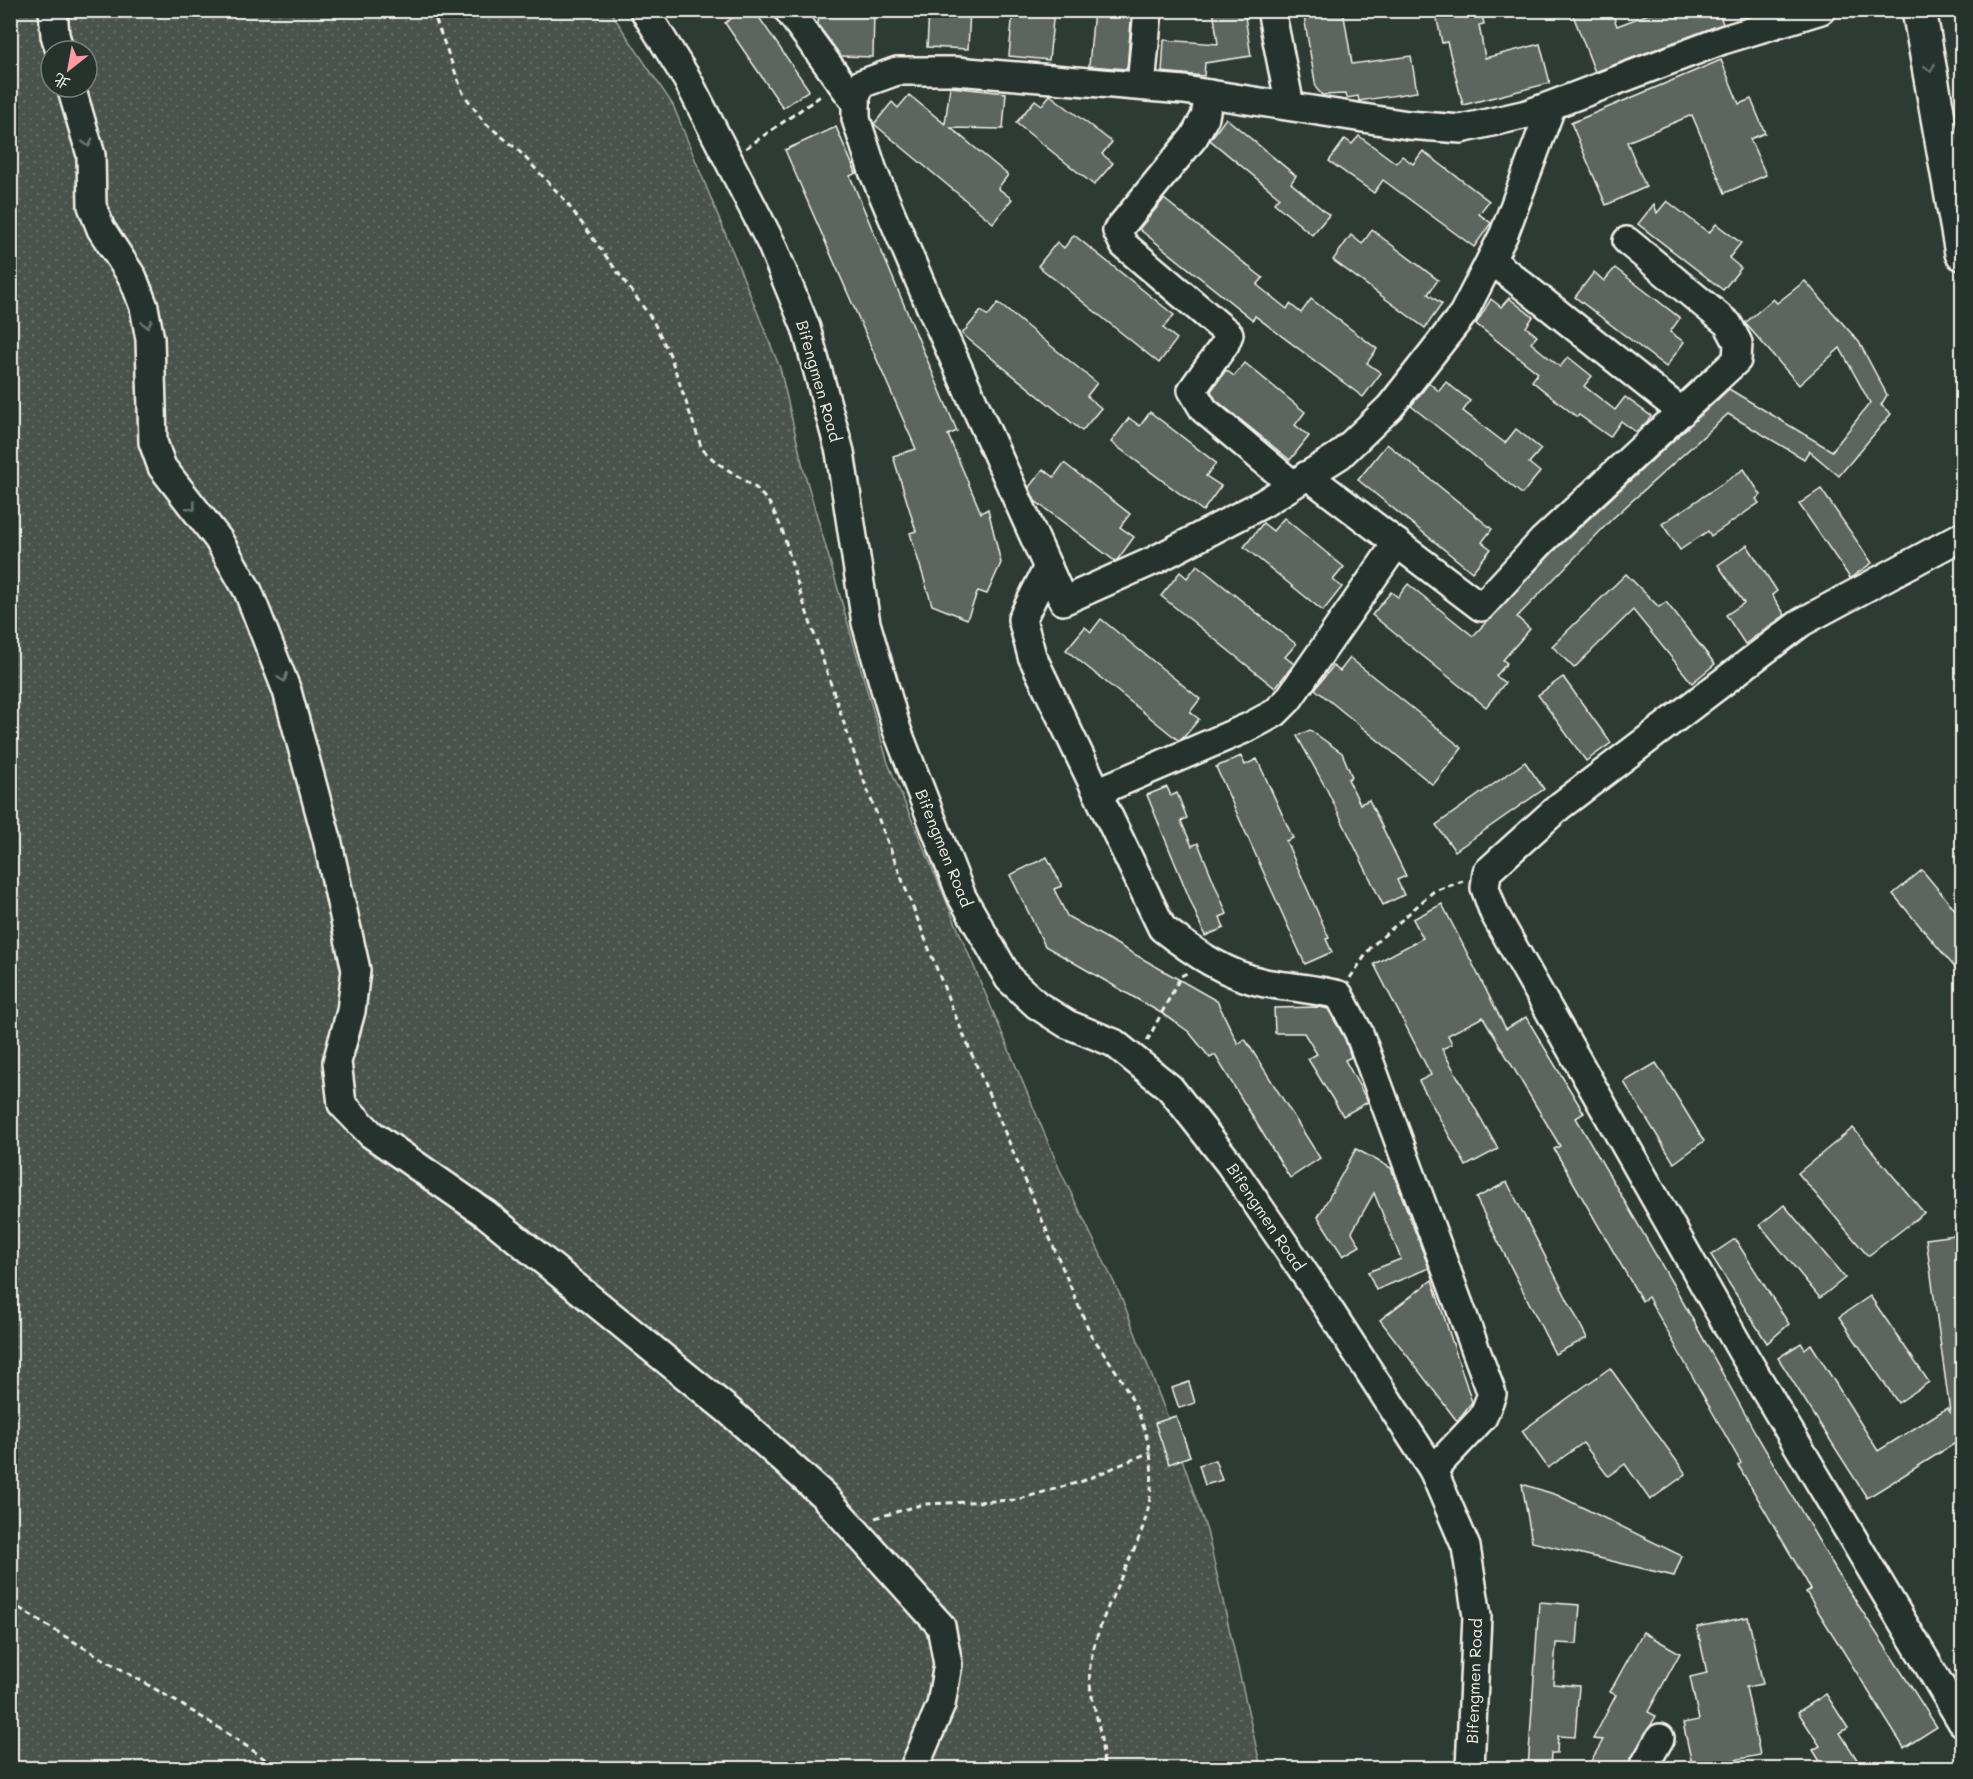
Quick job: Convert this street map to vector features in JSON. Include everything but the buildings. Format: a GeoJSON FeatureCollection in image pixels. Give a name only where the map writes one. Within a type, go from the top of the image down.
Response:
{"type":"FeatureCollection","features":[{"type":"Feature","properties":{"kind":"main road"},"geometry":{"type":"LineString","coordinates":[[1919,10],[1962,253]]}},
{"type":"Feature","properties":{"kind":"main road"},"geometry":{"type":"LineString","coordinates":[[1940,10],[1962,129]]}},
{"type":"Feature","properties":{"kind":"street"},"geometry":{"type":"LineString","coordinates":[[53,10],[56,39]]}},
{"type":"Feature","properties":{"kind":"street","name":"Bifengmen Road"},"geometry":{"type":"LineString","coordinates":[[644,10],[687,80],[729,160],[771,243],[806,328],[840,452],[866,623],[897,730],[962,897],[1009,980],[1037,1005],[1067,1024],[1114,1043],[1170,1088],[1229,1163],[1328,1308],[1433,1470],[1466,1547],[1478,1616],[1470,1768]]}},
{"type":"Feature","properties":{"kind":"street"},"geometry":{"type":"LineString","coordinates":[[788,10],[848,93],[877,182],[1063,601],[1155,560],[1264,503],[1340,455],[1390,407],[1463,314],[1504,234],[1551,105]]}},
{"type":"Feature","properties":{"kind":"street"},"geometry":{"type":"LineString","coordinates":[[1141,86],[1148,10]]}},
{"type":"Feature","properties":{"kind":"street"},"geometry":{"type":"LineString","coordinates":[[1271,10],[1290,106]]}},
{"type":"Feature","properties":{"kind":"street"},"geometry":{"type":"LineString","coordinates":[[848,93],[856,96],[861,84],[897,71],[956,71],[1141,86],[1209,94],[1408,125],[1461,129],[1527,114],[1723,40],[1821,10]]}},
{"type":"Feature","properties":{"kind":"street"},"geometry":{"type":"LineString","coordinates":[[1209,94],[1205,117],[1194,137],[1117,231],[1124,245],[1229,334],[1225,345],[1192,390],[1204,410],[1299,480],[1397,543],[1481,607],[1542,541],[1737,360],[1738,343],[1728,324],[1627,241]]}},
{"type":"Feature","properties":{"kind":"street"},"geometry":{"type":"LineString","coordinates":[[75,99],[91,155],[92,206],[101,229],[133,278],[144,307],[150,339],[153,442],[162,467],[218,539],[248,591],[287,691],[327,839],[356,970],[351,1011],[338,1062],[342,1104],[371,1134],[486,1214],[728,1410],[823,1495],[941,1626],[948,1664],[941,1705],[914,1768]]}},
{"type":"Feature","properties":{"kind":"street"},"geometry":{"type":"LineString","coordinates":[[1491,260],[1683,412]]}},
{"type":"Feature","properties":{"kind":"street"},"geometry":{"type":"LineString","coordinates":[[1962,536],[1802,622],[1560,806],[1487,872],[1485,888],[1494,913],[1741,1350],[1962,1722]]}},
{"type":"Feature","properties":{"kind":"street"},"geometry":{"type":"LineString","coordinates":[[1097,792],[1249,727],[1275,713],[1288,700],[1397,543]]}},
{"type":"Feature","properties":{"kind":"street"},"geometry":{"type":"LineString","coordinates":[[1048,567],[1022,619],[1032,656],[1162,928],[1194,952],[1226,970],[1264,982],[1306,987],[1339,995],[1359,1033],[1492,1394],[1484,1417],[1433,1470]]}},
{"type":"Feature","properties":{"kind":"street"},"geometry":{"type":"LineString","coordinates":[[1643,1768],[1660,1738]]}},
{"type":"Feature","properties":{"kind":"path"},"geometry":{"type":"LineString","coordinates":[[432,10],[463,93],[484,122],[518,150],[564,198],[652,319],[670,355],[702,448],[716,462],[756,488],[770,504],[782,529],[800,592],[860,771],[950,1003],[1091,1335],[1118,1370],[1135,1403],[1150,1452],[1154,1484],[1149,1509],[1137,1542],[1112,1594],[1091,1661],[1089,1687],[1099,1728],[1104,1768]]}},
{"type":"Feature","properties":{"kind":"path"},"geometry":{"type":"LineString","coordinates":[[729,160],[848,93]]}},
{"type":"Feature","properties":{"kind":"path"},"geometry":{"type":"LineString","coordinates":[[1339,995],[1371,947],[1434,891],[1487,872]]}},
{"type":"Feature","properties":{"kind":"path"},"geometry":{"type":"LineString","coordinates":[[1136,1061],[1180,976],[1196,970]]}},
{"type":"Feature","properties":{"kind":"path"},"geometry":{"type":"LineString","coordinates":[[850,1526],[924,1504],[1016,1500],[1083,1481],[1150,1452]]}},
{"type":"Feature","properties":{"kind":"path"},"geometry":{"type":"LineString","coordinates":[[10,1602],[57,1633],[203,1718],[277,1768]]}},
{"type":"Feature","properties":{"kind":"shaded area"},"geometry":{"type":"Polygon","coordinates":[[[11,11],[610,11],[673,105],[780,368],[804,471],[888,763],[1059,1168],[1122,1299],[1168,1418],[1176,1416],[1190,1456],[1182,1459],[1207,1531],[1261,1768],[11,1768],[11,11]]]}}]}
